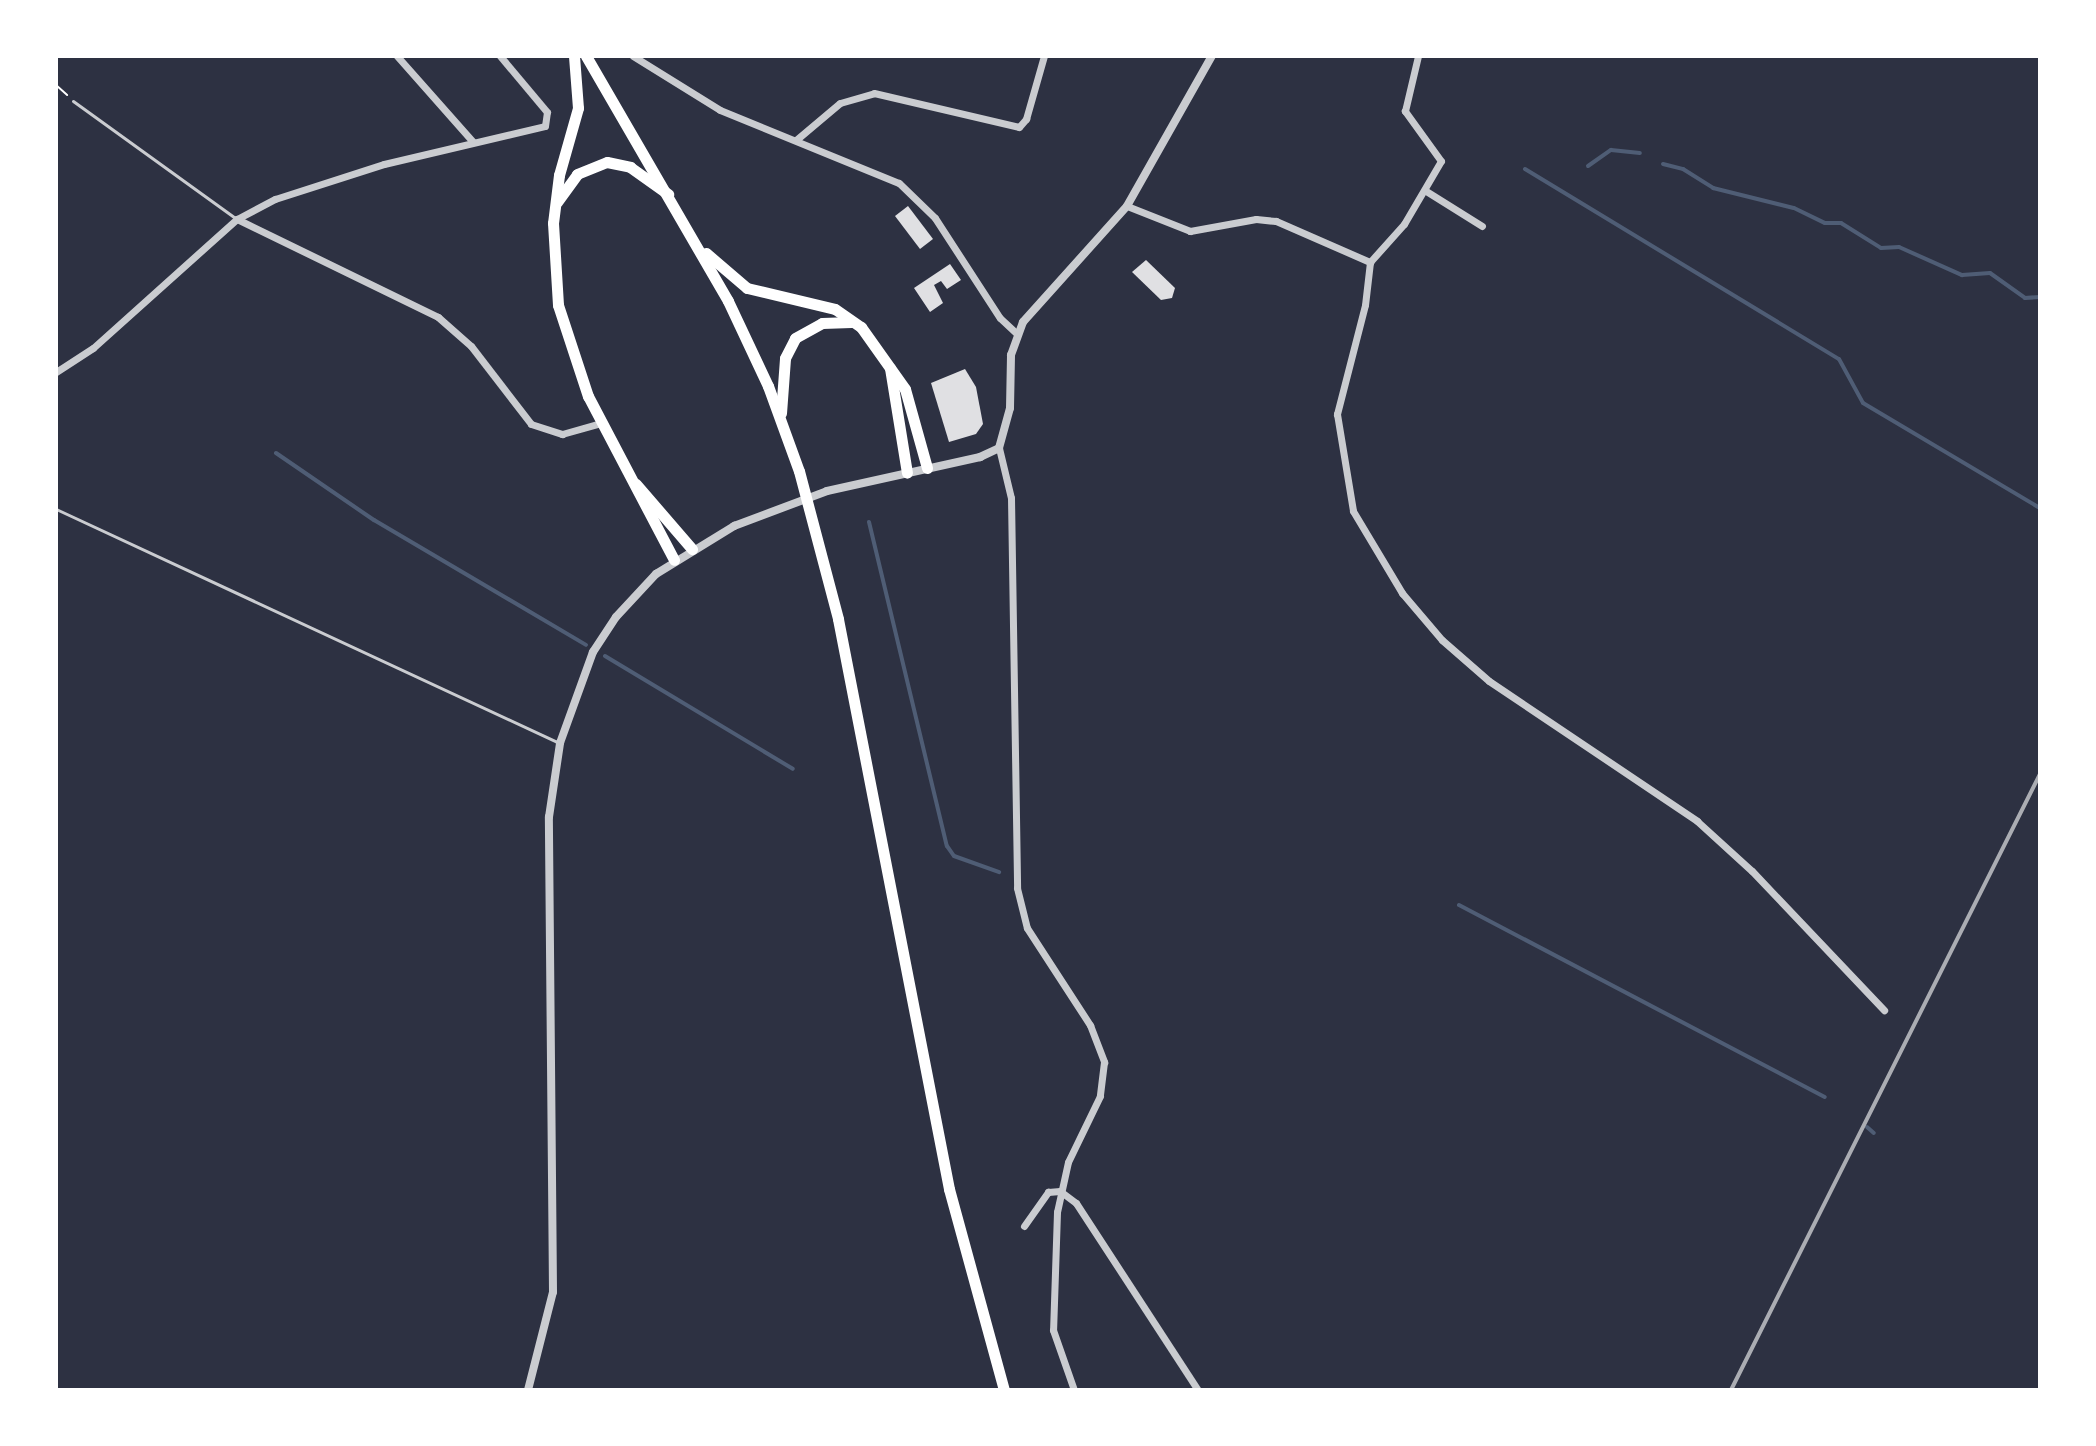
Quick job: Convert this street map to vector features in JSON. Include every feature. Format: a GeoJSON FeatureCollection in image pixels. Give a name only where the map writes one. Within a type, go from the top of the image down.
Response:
{"type":"FeatureCollection","features":[{"type":"Feature","properties":{"kind":"highway"},"geometry":{"type":"LineString","coordinates":[[574,56],[578,108],[556,203],[552,241],[558,305],[576,370],[674,560]]}},
{"type":"Feature","properties":{"kind":"highway"},"geometry":{"type":"LineString","coordinates":[[586,56],[701,249],[781,419],[799,471],[817,532],[949,1189],[1004,1390]]}},
{"type":"Feature","properties":{"kind":"highway"},"geometry":{"type":"LineString","coordinates":[[556,203],[577,174],[607,162],[630,167],[674,199]]}},
{"type":"Feature","properties":{"kind":"highway"},"geometry":{"type":"LineString","coordinates":[[701,249],[747,288],[835,309],[873,339],[905,389],[927,468]]}},
{"type":"Feature","properties":{"kind":"highway"},"geometry":{"type":"LineString","coordinates":[[781,419],[785,358],[795,338],[822,323],[852,322]]}},
{"type":"Feature","properties":{"kind":"highway"},"geometry":{"type":"LineString","coordinates":[[890,367],[907,473]]}},
{"type":"Feature","properties":{"kind":"highway"},"geometry":{"type":"LineString","coordinates":[[633,481],[692,549]]}},
{"type":"Feature","properties":{"kind":"street"},"geometry":{"type":"LineString","coordinates":[[397,56],[473,142]]}},
{"type":"Feature","properties":{"kind":"street"},"geometry":{"type":"LineString","coordinates":[[56,372],[93,348],[237,219],[275,199],[473,142],[545,126],[547,112],[500,56]]}},
{"type":"Feature","properties":{"kind":"street"},"geometry":{"type":"LineString","coordinates":[[633,56],[710,105],[899,183],[935,218],[1000,318],[1017,334]]}},
{"type":"Feature","properties":{"kind":"street"},"geometry":{"type":"LineString","coordinates":[[796,140],[830,109],[862,94],[1019,127],[1026,119],[1044,56]]}},
{"type":"Feature","properties":{"kind":"street"},"geometry":{"type":"LineString","coordinates":[[1074,1390],[1053,1330],[1060,1191],[1102,1088],[1104,1062],[1090,1025],[1027,928],[1017,888],[1011,498],[999,448],[1010,408],[1011,355],[1017,334],[1127,206],[1212,56]]}},
{"type":"Feature","properties":{"kind":"street"},"geometry":{"type":"LineString","coordinates":[[1418,56],[1405,111],[1441,161],[1426,191],[1370,262],[1365,305],[1337,414],[1353,511],[1402,593],[1442,640],[1489,681],[1697,821],[1752,871],[1884,1010]]}},
{"type":"Feature","properties":{"kind":"street"},"geometry":{"type":"LineString","coordinates":[[1426,191],[1482,226]]}},
{"type":"Feature","properties":{"kind":"street"},"geometry":{"type":"LineString","coordinates":[[1127,206],[1190,231],[1256,219],[1276,221],[1370,262]]}},
{"type":"Feature","properties":{"kind":"street"},"geometry":{"type":"LineString","coordinates":[[237,219],[438,317],[471,346],[531,424],[562,434],[601,423]]}},
{"type":"Feature","properties":{"kind":"street"},"geometry":{"type":"LineString","coordinates":[[528,1390],[553,1292],[547,860],[560,743],[593,652],[636,592],[692,549],[782,505],[999,448]]}},
{"type":"Feature","properties":{"kind":"street"},"geometry":{"type":"LineString","coordinates":[[1024,1226],[1048,1192],[1060,1191],[1076,1203],[1198,1390]]}},
{"type":"Feature","properties":{"kind":"lane"},"geometry":{"type":"LineString","coordinates":[[73,101],[222,212],[237,219]]}},
{"type":"Feature","properties":{"kind":"lane"},"geometry":{"type":"LineString","coordinates":[[56,509],[535,735],[560,743]]}},
{"type":"Feature","properties":{"kind":"path"},"geometry":{"type":"LineString","coordinates":[[56,85],[73,101]]}},
{"type":"Feature","properties":{"kind":"building"},"geometry":{"type":"Polygon","coordinates":[[[908,206],[933,239],[920,249],[895,216],[908,206]]]}},
{"type":"Feature","properties":{"kind":"building"},"geometry":{"type":"Polygon","coordinates":[[[1146,260],[1175,288],[1172,298],[1161,300],[1132,272],[1146,260]]]}},
{"type":"Feature","properties":{"kind":"building"},"geometry":{"type":"Polygon","coordinates":[[[950,264],[961,280],[947,289],[941,281],[934,285],[943,303],[930,312],[914,288],[950,264]]]}},
{"type":"Feature","properties":{"kind":"building"},"geometry":{"type":"Polygon","coordinates":[[[965,369],[976,387],[983,424],[976,434],[949,442],[931,383],[965,369]]]}},
{"type":"Feature","properties":{"kind":"waterway"},"geometry":{"type":"LineString","coordinates":[[1588,166],[1611,150],[1640,153]]}},
{"type":"Feature","properties":{"kind":"waterway"},"geometry":{"type":"LineString","coordinates":[[1663,164],[1683,169],[1713,188],[1794,208],[1825,223],[1841,223],[1881,248],[1899,247],[1962,275],[1990,273],[2025,298],[2040,297]]}},
{"type":"Feature","properties":{"kind":"waterway"},"geometry":{"type":"LineString","coordinates":[[1525,169],[1839,359],[1863,403],[2040,508]]}},
{"type":"Feature","properties":{"kind":"waterway"},"geometry":{"type":"LineString","coordinates":[[276,453],[374,520],[586,645]]}},
{"type":"Feature","properties":{"kind":"waterway"},"geometry":{"type":"LineString","coordinates":[[869,522],[947,846],[954,856],[999,872]]}},
{"type":"Feature","properties":{"kind":"waterway"},"geometry":{"type":"LineString","coordinates":[[605,656],[793,769]]}},
{"type":"Feature","properties":{"kind":"waterway"},"geometry":{"type":"LineString","coordinates":[[1459,905],[1825,1097]]}},
{"type":"Feature","properties":{"kind":"waterway"},"geometry":{"type":"LineString","coordinates":[[1867,1127],[1874,1133]]}},
{"type":"Feature","properties":{"kind":"railway"},"geometry":{"type":"LineString","coordinates":[[1731,1390],[2040,774]]}}]}
